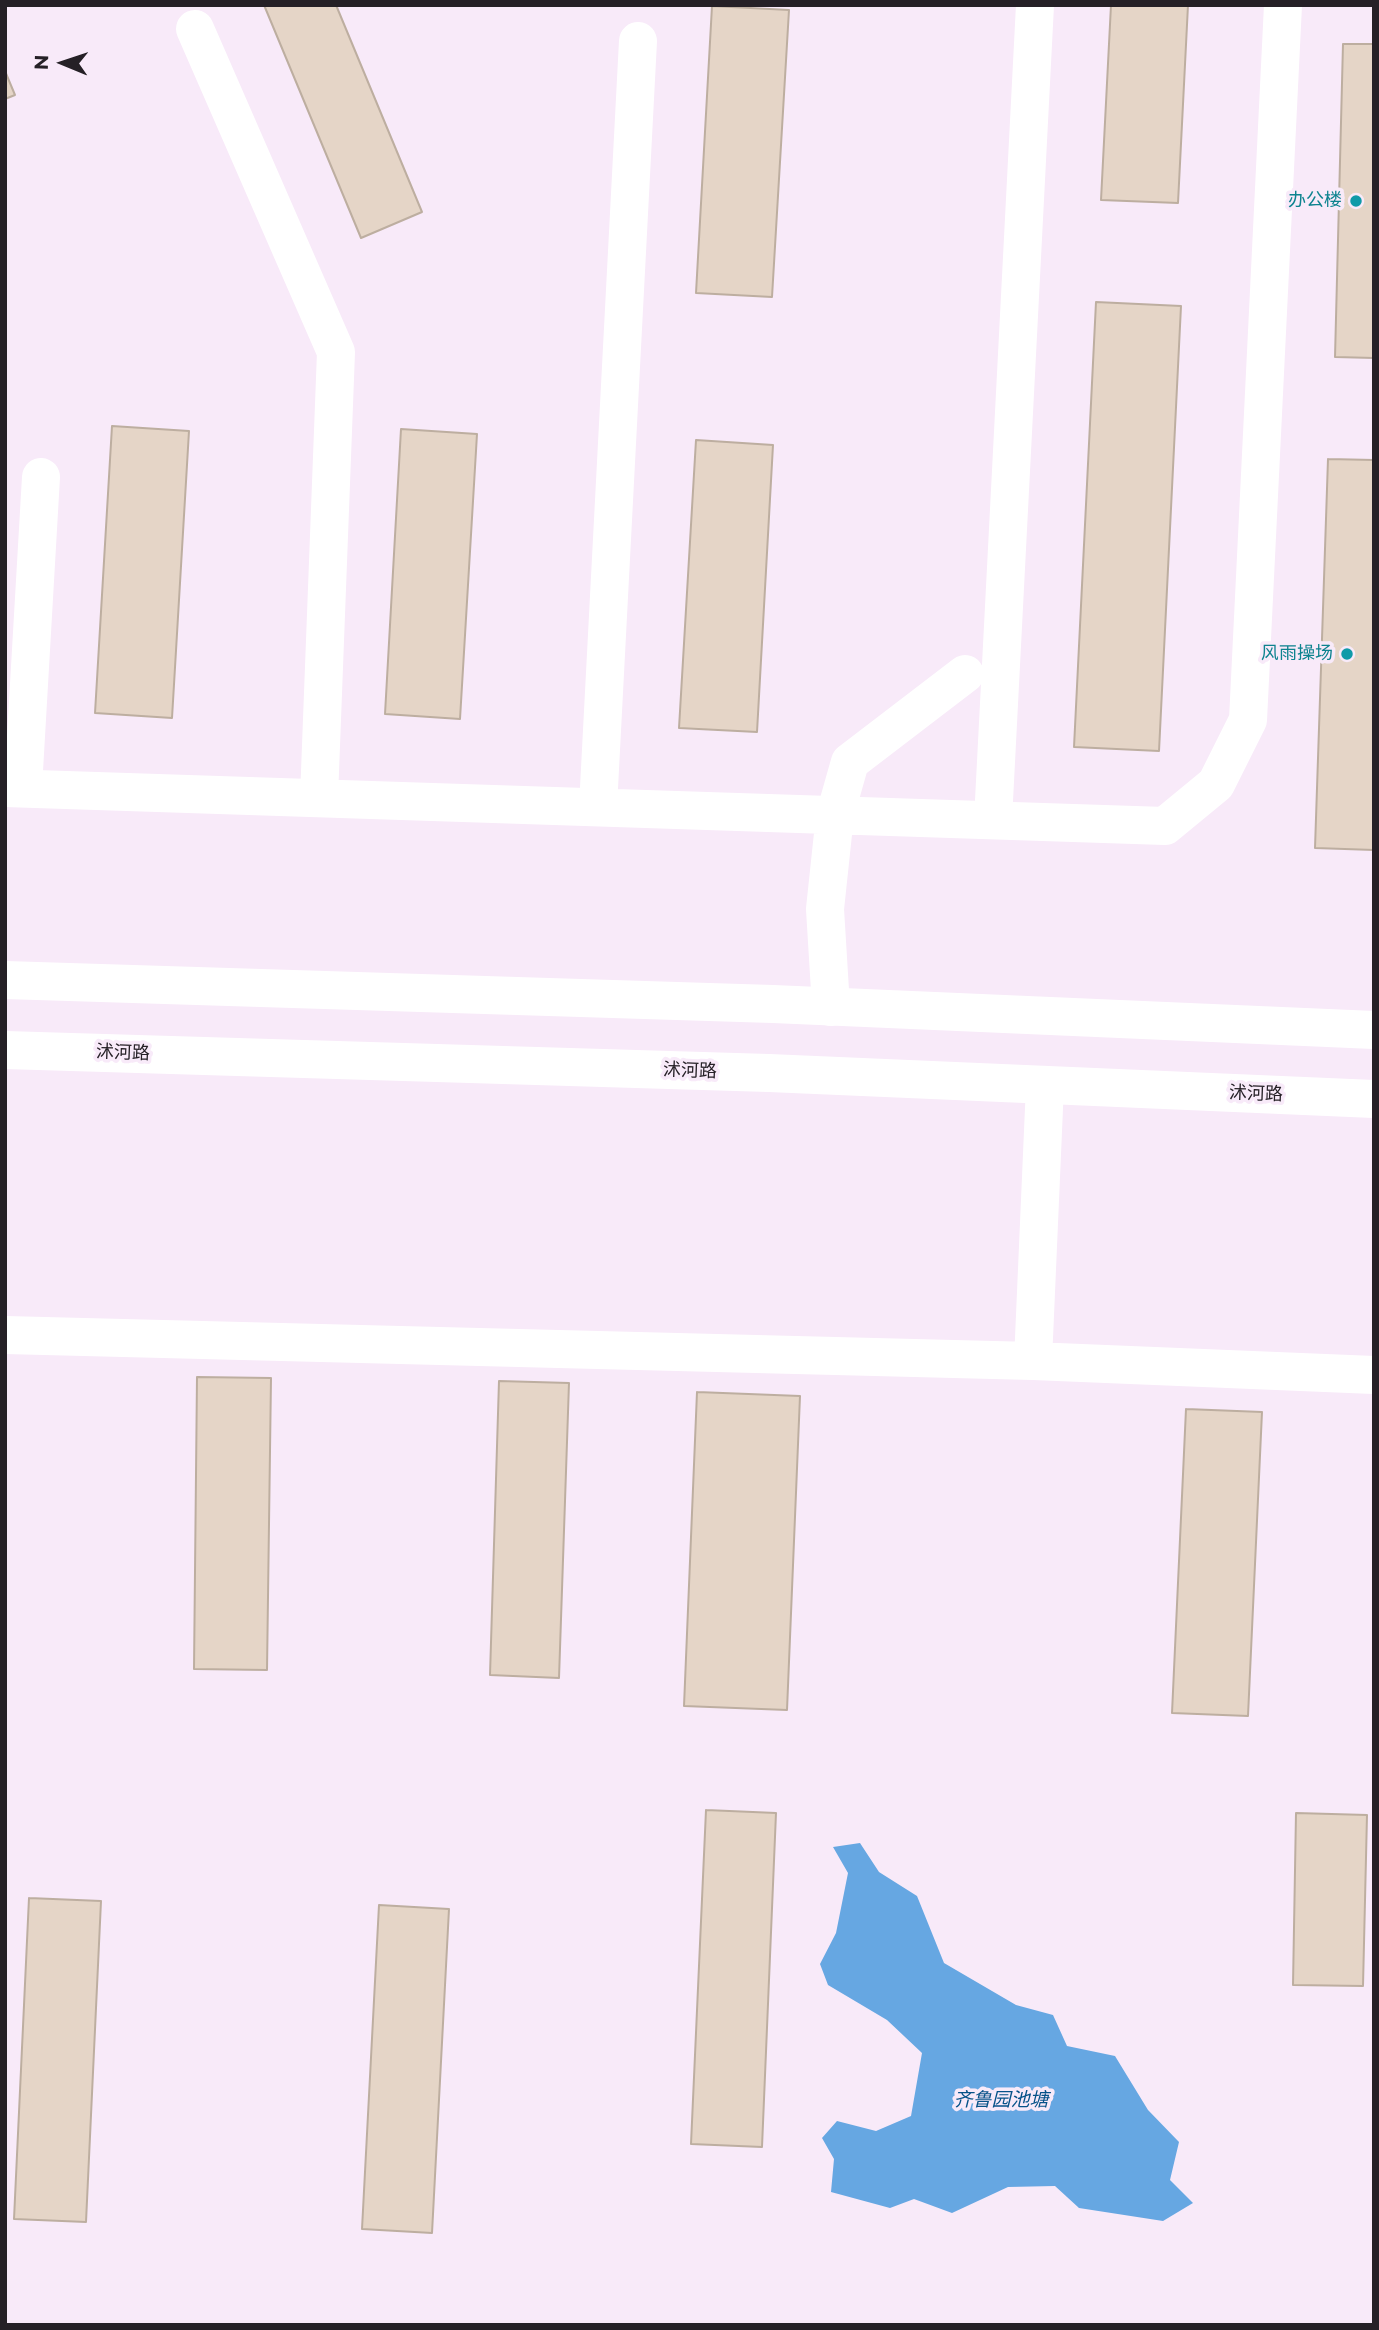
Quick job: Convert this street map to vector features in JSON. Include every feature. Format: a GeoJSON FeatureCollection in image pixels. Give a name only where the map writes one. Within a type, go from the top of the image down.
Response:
{"type":"FeatureCollection","features":[{"type":"Feature","properties":{"kind":"street"},"geometry":{"type":"LineString","coordinates":[[993,820],[1035,5]]}},
{"type":"Feature","properties":{"kind":"street"},"geometry":{"type":"LineString","coordinates":[[41,477],[14,788],[1165,826],[1216,784],[1248,720],[1283,5]]}},
{"type":"Feature","properties":{"kind":"street"},"geometry":{"type":"LineString","coordinates":[[195,29],[336,352],[319,798]]}},
{"type":"Feature","properties":{"kind":"street"},"geometry":{"type":"LineString","coordinates":[[597,807],[638,41]]}},
{"type":"Feature","properties":{"kind":"street"},"geometry":{"type":"LineString","coordinates":[[831,1007],[825,909],[835,815],[850,762],[965,674]]}},
{"type":"Feature","properties":{"kind":"street"},"geometry":{"type":"LineString","coordinates":[[5,981],[831,1007],[1374,1030]]}},
{"type":"Feature","properties":{"kind":"street","name":"沭河路"},"geometry":{"type":"LineString","coordinates":[[5,1050],[755,1073],[1374,1099]]}},
{"type":"Feature","properties":{"kind":"street"},"geometry":{"type":"LineString","coordinates":[[1033,1361],[1045,1085]]}},
{"type":"Feature","properties":{"kind":"street"},"geometry":{"type":"LineString","coordinates":[[5,1335],[1033,1361],[1374,1375]]}},
{"type":"Feature","properties":{"kind":"water","name":"齐鲁园池塘"},"geometry":{"type":"Polygon","coordinates":[[[860,1843],[879,1872],[917,1896],[944,1963],[1016,2005],[1053,2015],[1067,2046],[1115,2056],[1148,2110],[1179,2142],[1170,2180],[1193,2203],[1163,2221],[1079,2208],[1055,2186],[1008,2187],[952,2213],[914,2199],[890,2208],[831,2192],[834,2159],[822,2138],[837,2121],[876,2131],[911,2116],[922,2053],[887,2020],[828,1985],[820,1964],[836,1933],[848,1873],[833,1847],[860,1843]]]}},
{"type":"Feature","properties":{"kind":"building"},"geometry":{"type":"Polygon","coordinates":[[[264,5],[336,5],[422,212],[361,238],[264,5]]]}},
{"type":"Feature","properties":{"kind":"building"},"geometry":{"type":"Polygon","coordinates":[[[1111,5],[1188,5],[1178,203],[1101,200],[1111,5]]]}},
{"type":"Feature","properties":{"kind":"building"},"geometry":{"type":"Polygon","coordinates":[[[712,6],[789,10],[772,297],[696,293],[712,6]]]}},
{"type":"Feature","properties":{"kind":"building","name":"办公楼"},"geometry":{"type":"Polygon","coordinates":[[[1343,44],[1374,44],[1374,358],[1335,357],[1343,44]]]}},
{"type":"Feature","properties":{"kind":"building"},"geometry":{"type":"Polygon","coordinates":[[[5,71],[15,95],[5,99],[5,71]]]}},
{"type":"Feature","properties":{"kind":"building"},"geometry":{"type":"Polygon","coordinates":[[[1096,302],[1181,306],[1159,751],[1074,747],[1096,302]]]}},
{"type":"Feature","properties":{"kind":"building"},"geometry":{"type":"Polygon","coordinates":[[[112,426],[189,431],[172,718],[95,713],[112,426]]]}},
{"type":"Feature","properties":{"kind":"building"},"geometry":{"type":"Polygon","coordinates":[[[401,429],[477,434],[460,719],[385,714],[401,429]]]}},
{"type":"Feature","properties":{"kind":"building"},"geometry":{"type":"Polygon","coordinates":[[[696,440],[773,445],[757,732],[679,728],[696,440]]]}},
{"type":"Feature","properties":{"kind":"building","name":"风雨操场"},"geometry":{"type":"Polygon","coordinates":[[[1328,459],[1374,460],[1374,850],[1315,848],[1328,459]]]}},
{"type":"Feature","properties":{"kind":"building"},"geometry":{"type":"Polygon","coordinates":[[[197,1377],[271,1378],[267,1670],[194,1669],[197,1377]]]}},
{"type":"Feature","properties":{"kind":"building"},"geometry":{"type":"Polygon","coordinates":[[[499,1381],[569,1383],[559,1678],[490,1675],[499,1381]]]}},
{"type":"Feature","properties":{"kind":"building"},"geometry":{"type":"Polygon","coordinates":[[[697,1392],[800,1396],[787,1710],[684,1706],[697,1392]]]}},
{"type":"Feature","properties":{"kind":"building"},"geometry":{"type":"Polygon","coordinates":[[[1186,1409],[1262,1412],[1248,1716],[1172,1713],[1186,1409]]]}},
{"type":"Feature","properties":{"kind":"building"},"geometry":{"type":"Polygon","coordinates":[[[706,1810],[776,1813],[762,2147],[691,2144],[706,1810]]]}},
{"type":"Feature","properties":{"kind":"building"},"geometry":{"type":"Polygon","coordinates":[[[1296,1813],[1367,1815],[1363,1986],[1293,1985],[1296,1813]]]}},
{"type":"Feature","properties":{"kind":"building"},"geometry":{"type":"Polygon","coordinates":[[[29,1898],[101,1901],[86,2222],[14,2219],[29,1898]]]}},
{"type":"Feature","properties":{"kind":"building"},"geometry":{"type":"Polygon","coordinates":[[[379,1905],[449,1909],[432,2233],[362,2229],[379,1905]]]}},
{"type":"Feature","properties":{"kind":"place","name":"办公楼"},"geometry":{"type":"Point","coordinates":[1356,201]}},
{"type":"Feature","properties":{"kind":"place","name":"风雨操场"},"geometry":{"type":"Point","coordinates":[1347,654]}}]}
